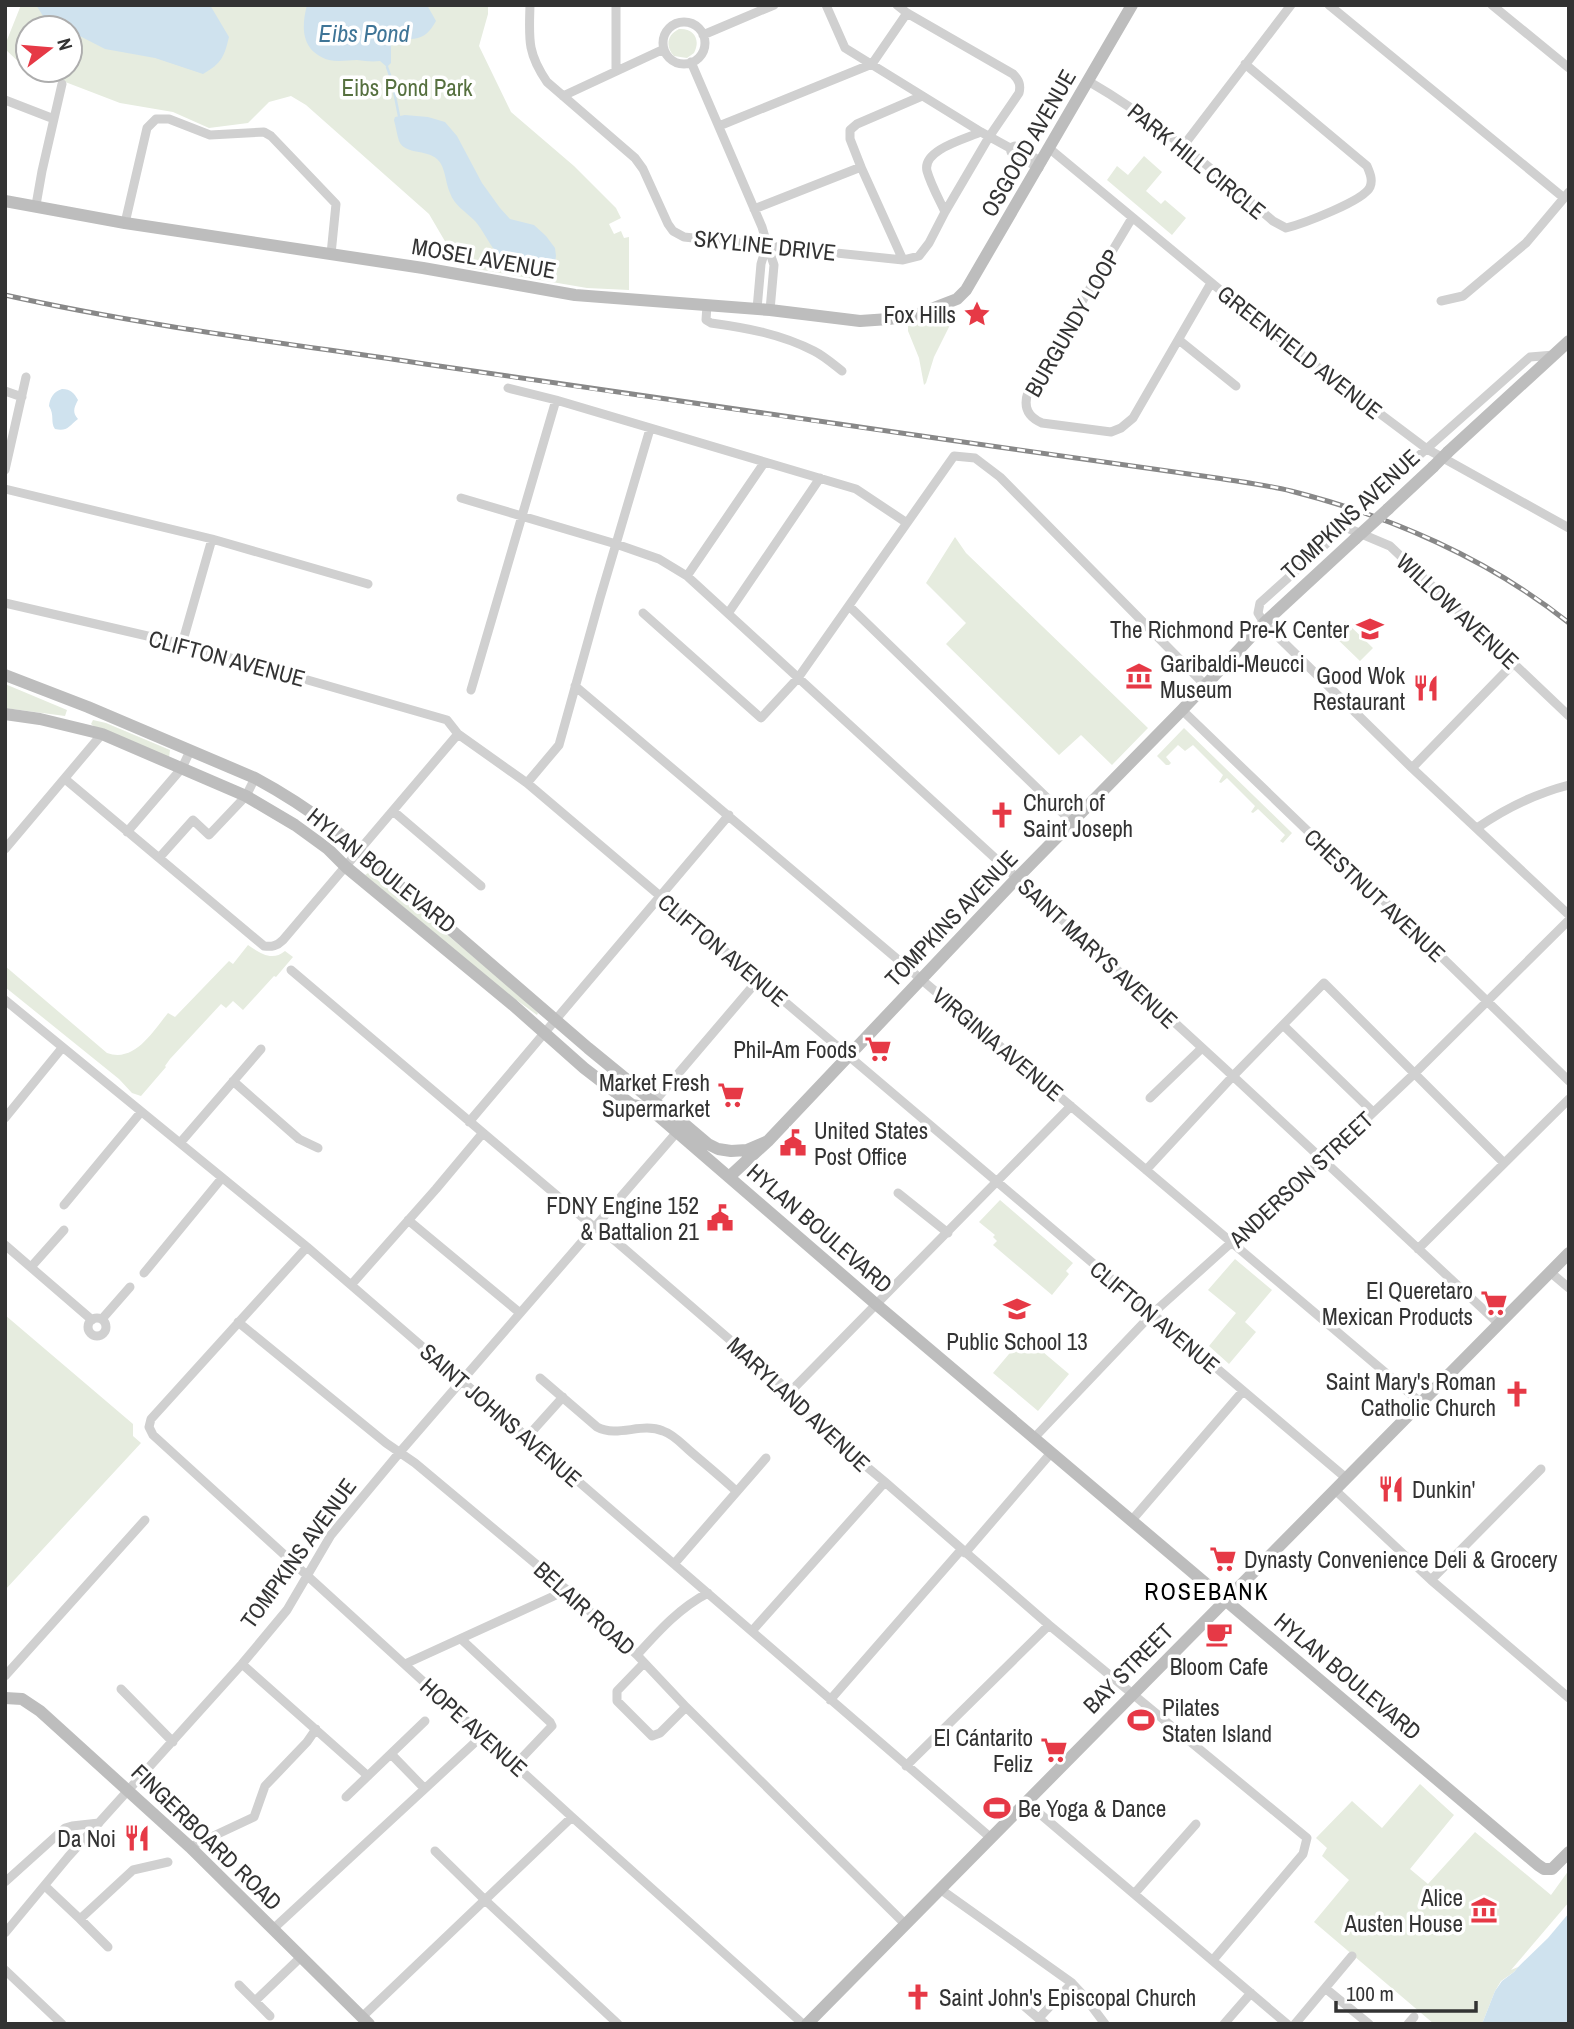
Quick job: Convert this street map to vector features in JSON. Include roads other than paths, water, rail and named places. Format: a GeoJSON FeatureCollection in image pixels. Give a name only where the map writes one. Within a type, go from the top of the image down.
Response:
{"type":"FeatureCollection","features":[{"type":"Feature","properties":{"kind":"main road","name":"OSGOOD AVENUE"},"geometry":{"type":"LineString","coordinates":[[957,299],[966,290],[1050,149],[1132,5]]}},
{"type":"Feature","properties":{"kind":"main road","name":"MOSEL AVENUE"},"geometry":{"type":"LineString","coordinates":[[5,201],[125,223],[424,268],[575,295],[763,310],[860,321],[918,314],[957,299]]}},
{"type":"Feature","properties":{"kind":"main road","name":"TOMPKINS AVENUE"},"geometry":{"type":"LineString","coordinates":[[729,1177],[768,1141],[1264,623],[1569,341]]}},
{"type":"Feature","properties":{"kind":"main road","name":"HYLAN BOULEVARD"},"geometry":{"type":"LineString","coordinates":[[5,675],[255,778],[311,812],[433,912],[651,1105],[677,1132],[877,1305],[1538,1865],[1544,1869],[1552,1869],[1569,1852]]}},
{"type":"Feature","properties":{"kind":"main road","name":"HYLAN BOULEVARD"},"geometry":{"type":"LineString","coordinates":[[5,714],[40,719],[102,734],[246,796],[295,825],[328,849],[584,1069],[632,1105],[651,1105]]}},
{"type":"Feature","properties":{"kind":"main road"},"geometry":{"type":"LineString","coordinates":[[651,1105],[675,1116],[708,1144],[718,1149],[731,1152],[747,1150],[768,1141]]}},
{"type":"Feature","properties":{"kind":"main road","name":"BAY STREET"},"geometry":{"type":"LineString","coordinates":[[805,2024],[1569,1253]]}},
{"type":"Feature","properties":{"kind":"main road","name":"FINGERBOARD ROAD"},"geometry":{"type":"LineString","coordinates":[[5,1698],[22,1699],[40,1710],[190,1847],[365,2020]]}},
{"type":"Feature","properties":{"kind":"street","name":"SKYLINE DRIVE"},"geometry":{"type":"LineString","coordinates":[[530,5],[531,54],[547,82],[635,158],[673,231],[684,237],[903,260]]}},
{"type":"Feature","properties":{"kind":"street"},"geometry":{"type":"LineString","coordinates":[[616,5],[616,71]]}},
{"type":"Feature","properties":{"kind":"street"},"geometry":{"type":"LineString","coordinates":[[703,35],[774,5]]}},
{"type":"Feature","properties":{"kind":"street"},"geometry":{"type":"LineString","coordinates":[[826,5],[845,48],[985,135],[1010,148],[1015,146],[1040,165]]}},
{"type":"Feature","properties":{"kind":"street"},"geometry":{"type":"LineString","coordinates":[[897,5],[1017,78],[1020,88],[1019,93],[985,135],[929,243],[919,256],[903,260],[850,139],[850,130],[922,96]]}},
{"type":"Feature","properties":{"kind":"street"},"geometry":{"type":"LineString","coordinates":[[1184,145],[1291,5]]}},
{"type":"Feature","properties":{"kind":"street"},"geometry":{"type":"LineString","coordinates":[[1329,5],[1566,195],[1526,243],[1463,296],[1441,301]]}},
{"type":"Feature","properties":{"kind":"street"},"geometry":{"type":"LineString","coordinates":[[1492,5],[1569,68]]}},
{"type":"Feature","properties":{"kind":"street"},"geometry":{"type":"LineString","coordinates":[[719,126],[872,64],[907,13]]}},
{"type":"Feature","properties":{"kind":"street"},"geometry":{"type":"LineString","coordinates":[[678,23],[691,24],[703,35],[703,51],[691,62],[677,63],[671,60],[664,49],[664,36],[678,23]]}},
{"type":"Feature","properties":{"kind":"street"},"geometry":{"type":"LineString","coordinates":[[563,96],[664,49]]}},
{"type":"Feature","properties":{"kind":"street"},"geometry":{"type":"LineString","coordinates":[[691,62],[754,209],[774,265],[763,310]]}},
{"type":"Feature","properties":{"kind":"street","name":"PARK HILL CIRCLE"},"geometry":{"type":"LineString","coordinates":[[1088,81],[1126,103],[1184,145],[1273,221],[1286,228],[1303,224],[1349,203],[1370,188],[1371,176],[1365,164],[1245,64]]}},
{"type":"Feature","properties":{"kind":"street"},"geometry":{"type":"LineString","coordinates":[[36,205],[62,84]]}},
{"type":"Feature","properties":{"kind":"street"},"geometry":{"type":"LineString","coordinates":[[5,100],[54,119]]}},
{"type":"Feature","properties":{"kind":"street"},"geometry":{"type":"LineString","coordinates":[[125,223],[147,128],[156,119],[169,119],[210,135],[264,132],[271,136],[336,204],[331,254]]}},
{"type":"Feature","properties":{"kind":"street"},"geometry":{"type":"LineString","coordinates":[[945,212],[926,169],[928,160],[933,153],[985,135]]}},
{"type":"Feature","properties":{"kind":"street","name":"GREENFIELD AVENUE"},"geometry":{"type":"LineString","coordinates":[[1050,149],[1266,328],[1427,449],[1569,528]]}},
{"type":"Feature","properties":{"kind":"street"},"geometry":{"type":"LineString","coordinates":[[754,209],[862,167]]}},
{"type":"Feature","properties":{"kind":"street","name":"BURGUNDY LOOP"},"geometry":{"type":"LineString","coordinates":[[1132,218],[1028,392],[1026,409],[1033,419],[1042,423],[1111,432],[1121,428],[1133,418],[1211,283]]}},
{"type":"Feature","properties":{"kind":"street"},"geometry":{"type":"LineString","coordinates":[[707,305],[706,320],[711,323],[759,330],[787,339],[816,352],[842,371]]}},
{"type":"Feature","properties":{"kind":"street"},"geometry":{"type":"LineString","coordinates":[[1178,340],[1236,386]]}},
{"type":"Feature","properties":{"kind":"street"},"geometry":{"type":"LineString","coordinates":[[1370,499],[1530,356],[1554,355]]}},
{"type":"Feature","properties":{"kind":"street"},"geometry":{"type":"LineString","coordinates":[[5,470],[26,377]]}},
{"type":"Feature","properties":{"kind":"street"},"geometry":{"type":"LineString","coordinates":[[508,388],[856,489],[907,523]]}},
{"type":"Feature","properties":{"kind":"street"},"geometry":{"type":"LineString","coordinates":[[5,391],[22,397]]}},
{"type":"Feature","properties":{"kind":"street"},"geometry":{"type":"LineString","coordinates":[[471,690],[556,400]]}},
{"type":"Feature","properties":{"kind":"street"},"geometry":{"type":"LineString","coordinates":[[527,783],[559,745],[650,429]]}},
{"type":"Feature","properties":{"kind":"street"},"geometry":{"type":"LineString","coordinates":[[643,613],[761,718],[798,678],[954,456],[975,457],[1000,477],[1205,685]]}},
{"type":"Feature","properties":{"kind":"street"},"geometry":{"type":"LineString","coordinates":[[687,576],[764,463]]}},
{"type":"Feature","properties":{"kind":"street"},"geometry":{"type":"LineString","coordinates":[[729,612],[820,478]]}},
{"type":"Feature","properties":{"kind":"street"},"geometry":{"type":"LineString","coordinates":[[5,489],[212,539],[368,584]]}},
{"type":"Feature","properties":{"kind":"street","name":"SAINT MARYS AVENUE"},"geometry":{"type":"LineString","coordinates":[[461,498],[616,544],[659,559],[687,576],[1233,1076],[1499,1324]]}},
{"type":"Feature","properties":{"kind":"street","name":"WILLOW AVENUE"},"geometry":{"type":"LineString","coordinates":[[1264,623],[1258,613],[1260,603],[1345,527],[1390,546],[1569,716]]}},
{"type":"Feature","properties":{"kind":"street"},"geometry":{"type":"LineString","coordinates":[[182,644],[212,539]]}},
{"type":"Feature","properties":{"kind":"street","name":"CLIFTON AVENUE"},"geometry":{"type":"LineString","coordinates":[[5,603],[182,644],[447,720],[458,734],[527,783],[1346,1478]]}},
{"type":"Feature","properties":{"kind":"street"},"geometry":{"type":"LineString","coordinates":[[849,606],[1072,822]]}},
{"type":"Feature","properties":{"kind":"street"},"geometry":{"type":"LineString","coordinates":[[1264,623],[1569,918]]}},
{"type":"Feature","properties":{"kind":"street"},"geometry":{"type":"LineString","coordinates":[[1412,768],[1514,663]]}},
{"type":"Feature","properties":{"kind":"street","name":"VIRGINIA AVENUE"},"geometry":{"type":"LineString","coordinates":[[576,686],[1420,1402]]}},
{"type":"Feature","properties":{"kind":"street","name":"CHESTNUT AVENUE"},"geometry":{"type":"LineString","coordinates":[[1182,710],[1340,862],[1376,892],[1569,1081]]}},
{"type":"Feature","properties":{"kind":"street"},"geometry":{"type":"LineString","coordinates":[[5,849],[102,734]]}},
{"type":"Feature","properties":{"kind":"street"},"geometry":{"type":"LineString","coordinates":[[65,779],[264,946],[275,946],[359,852],[458,734]]}},
{"type":"Feature","properties":{"kind":"street"},"geometry":{"type":"LineString","coordinates":[[127,832],[181,768],[190,751]]}},
{"type":"Feature","properties":{"kind":"street"},"geometry":{"type":"LineString","coordinates":[[159,858],[192,820],[209,835],[246,796],[255,778]]}},
{"type":"Feature","properties":{"kind":"street"},"geometry":{"type":"LineString","coordinates":[[1477,828],[1530,797],[1569,785]]}},
{"type":"Feature","properties":{"kind":"street"},"geometry":{"type":"LineString","coordinates":[[393,811],[481,886]]}},
{"type":"Feature","properties":{"kind":"street"},"geometry":{"type":"LineString","coordinates":[[469,1122],[729,815]]}},
{"type":"Feature","properties":{"kind":"street","name":"ANDERSON STREET"},"geometry":{"type":"LineString","coordinates":[[1034,1438],[1152,1314],[1415,1073],[1569,918]]}},
{"type":"Feature","properties":{"kind":"street","name":"MARYLAND AVENUE"},"geometry":{"type":"LineString","coordinates":[[290,970],[594,1227],[605,1232],[780,1383],[794,1406],[1049,1625],[1307,1839],[1303,1854],[1213,1960]]}},
{"type":"Feature","properties":{"kind":"street"},"geometry":{"type":"LineString","coordinates":[[651,1105],[758,980]]}},
{"type":"Feature","properties":{"kind":"street"},"geometry":{"type":"LineString","coordinates":[[1146,1170],[1324,983],[1504,1163]]}},
{"type":"Feature","properties":{"kind":"street","name":"SAINT JOHNS AVENUE"},"geometry":{"type":"LineString","coordinates":[[5,1000],[351,1284],[991,1838]]}},
{"type":"Feature","properties":{"kind":"street"},"geometry":{"type":"LineString","coordinates":[[1283,1025],[1373,1112]]}},
{"type":"Feature","properties":{"kind":"street"},"geometry":{"type":"LineString","coordinates":[[5,1118],[62,1048]]}},
{"type":"Feature","properties":{"kind":"street"},"geometry":{"type":"LineString","coordinates":[[1150,1098],[1202,1048]]}},
{"type":"Feature","properties":{"kind":"street"},"geometry":{"type":"LineString","coordinates":[[180,1143],[261,1049]]}},
{"type":"Feature","properties":{"kind":"street"},"geometry":{"type":"LineString","coordinates":[[233,1081],[299,1139],[318,1148]]}},
{"type":"Feature","properties":{"kind":"street"},"geometry":{"type":"LineString","coordinates":[[1419,1249],[1569,1099]]}},
{"type":"Feature","properties":{"kind":"street"},"geometry":{"type":"LineString","coordinates":[[787,1395],[1071,1106]]}},
{"type":"Feature","properties":{"kind":"street"},"geometry":{"type":"LineString","coordinates":[[64,1205],[141,1112]]}},
{"type":"Feature","properties":{"kind":"street","name":"TOMPKINS AVENUE"},"geometry":{"type":"LineString","coordinates":[[7,1931],[99,1823],[242,1664],[287,1610],[331,1535],[677,1132]]}},
{"type":"Feature","properties":{"kind":"street"},"geometry":{"type":"LineString","coordinates":[[351,1284],[482,1133]]}},
{"type":"Feature","properties":{"kind":"street"},"geometry":{"type":"LineString","coordinates":[[144,1273],[222,1178]]}},
{"type":"Feature","properties":{"kind":"street"},"geometry":{"type":"LineString","coordinates":[[898,1193],[948,1233]]}},
{"type":"Feature","properties":{"kind":"street"},"geometry":{"type":"LineString","coordinates":[[408,1220],[520,1313]]}},
{"type":"Feature","properties":{"kind":"street"},"geometry":{"type":"LineString","coordinates":[[31,1267],[64,1230]]}},
{"type":"Feature","properties":{"kind":"street"},"geometry":{"type":"LineString","coordinates":[[5,1245],[92,1320]]}},
{"type":"Feature","properties":{"kind":"street"},"geometry":{"type":"LineString","coordinates":[[238,1322],[307,1247]]}},
{"type":"Feature","properties":{"kind":"street"},"geometry":{"type":"LineString","coordinates":[[1550,1272],[1569,1288]]}},
{"type":"Feature","properties":{"kind":"street"},"geometry":{"type":"LineString","coordinates":[[102,1320],[130,1287]]}},
{"type":"Feature","properties":{"kind":"street"},"geometry":{"type":"LineString","coordinates":[[96,1318],[106,1324],[102,1334],[97,1336],[89,1329],[92,1320],[96,1318]]}},
{"type":"Feature","properties":{"kind":"street","name":"HOPE AVENUE"},"geometry":{"type":"LineString","coordinates":[[238,1322],[151,1419],[149,1427],[153,1435],[572,1818],[805,2024]]}},
{"type":"Feature","properties":{"kind":"street","name":"BELAIR ROAD"},"geometry":{"type":"LineString","coordinates":[[238,1322],[415,1463],[568,1590],[637,1655],[905,1924]]}},
{"type":"Feature","properties":{"kind":"street"},"geometry":{"type":"LineString","coordinates":[[540,1378],[604,1431],[653,1429],[676,1438],[736,1491]]}},
{"type":"Feature","properties":{"kind":"street"},"geometry":{"type":"LineString","coordinates":[[1132,1520],[1243,1391]]}},
{"type":"Feature","properties":{"kind":"street"},"geometry":{"type":"LineString","coordinates":[[527,1437],[563,1397]]}},
{"type":"Feature","properties":{"kind":"street"},"geometry":{"type":"LineString","coordinates":[[830,1700],[1051,1453]]}},
{"type":"Feature","properties":{"kind":"street"},"geometry":{"type":"LineString","coordinates":[[674,1564],[766,1458]]}},
{"type":"Feature","properties":{"kind":"street"},"geometry":{"type":"LineString","coordinates":[[1431,1580],[1541,1469]]}},
{"type":"Feature","properties":{"kind":"street"},"geometry":{"type":"LineString","coordinates":[[752,1631],[885,1482]]}},
{"type":"Feature","properties":{"kind":"street"},"geometry":{"type":"LineString","coordinates":[[1335,1490],[1431,1580],[1569,1698]]}},
{"type":"Feature","properties":{"kind":"street"},"geometry":{"type":"LineString","coordinates":[[5,1676],[145,1521]]}},
{"type":"Feature","properties":{"kind":"street"},"geometry":{"type":"LineString","coordinates":[[405,1664],[568,1590]]}},
{"type":"Feature","properties":{"kind":"street"},"geometry":{"type":"LineString","coordinates":[[637,1655],[680,1611],[708,1593]]}},
{"type":"Feature","properties":{"kind":"street"},"geometry":{"type":"LineString","coordinates":[[906,1766],[1049,1625]]}},
{"type":"Feature","properties":{"kind":"street"},"geometry":{"type":"LineString","coordinates":[[461,1639],[552,1726],[516,1765]]}},
{"type":"Feature","properties":{"kind":"street"},"geometry":{"type":"LineString","coordinates":[[644,1663],[617,1691],[617,1702],[652,1736],[660,1733],[686,1707]]}},
{"type":"Feature","properties":{"kind":"street"},"geometry":{"type":"LineString","coordinates":[[242,1664],[368,1776]]}},
{"type":"Feature","properties":{"kind":"street"},"geometry":{"type":"LineString","coordinates":[[121,1689],[173,1742]]}},
{"type":"Feature","properties":{"kind":"street"},"geometry":{"type":"LineString","coordinates":[[346,1797],[425,1721]]}},
{"type":"Feature","properties":{"kind":"street"},"geometry":{"type":"LineString","coordinates":[[190,1847],[254,1817],[265,1786],[316,1729]]}},
{"type":"Feature","properties":{"kind":"street"},"geometry":{"type":"LineString","coordinates":[[273,1929],[483,1735]]}},
{"type":"Feature","properties":{"kind":"street"},"geometry":{"type":"LineString","coordinates":[[391,1754],[424,1788]]}},
{"type":"Feature","properties":{"kind":"street"},"geometry":{"type":"LineString","coordinates":[[1026,1802],[1287,2024]]}},
{"type":"Feature","properties":{"kind":"street"},"geometry":{"type":"LineString","coordinates":[[365,2020],[572,1818]]}},
{"type":"Feature","properties":{"kind":"street"},"geometry":{"type":"LineString","coordinates":[[5,1882],[65,1828],[99,1823]]}},
{"type":"Feature","properties":{"kind":"street"},"geometry":{"type":"LineString","coordinates":[[1134,1894],[1196,1824]]}},
{"type":"Feature","properties":{"kind":"street"},"geometry":{"type":"LineString","coordinates":[[436,1851],[618,2024]]}},
{"type":"Feature","properties":{"kind":"street"},"geometry":{"type":"LineString","coordinates":[[80,1919],[134,1870],[169,1862]]}},
{"type":"Feature","properties":{"kind":"street"},"geometry":{"type":"LineString","coordinates":[[45,1886],[108,1947]]}},
{"type":"Feature","properties":{"kind":"street"},"geometry":{"type":"LineString","coordinates":[[940,1889],[1072,1983],[1105,2024]]}},
{"type":"Feature","properties":{"kind":"street"},"geometry":{"type":"LineString","coordinates":[[1295,2024],[1352,1955]]}},
{"type":"Feature","properties":{"kind":"street"},"geometry":{"type":"LineString","coordinates":[[255,2001],[302,1956]]}},
{"type":"Feature","properties":{"kind":"street"},"geometry":{"type":"LineString","coordinates":[[5,1970],[62,2024]]}},
{"type":"Feature","properties":{"kind":"street"},"geometry":{"type":"LineString","coordinates":[[1016,1999],[1042,2021],[1072,1983]]}},
{"type":"Feature","properties":{"kind":"street"},"geometry":{"type":"LineString","coordinates":[[239,1985],[270,2017]]}},
{"type":"Feature","properties":{"kind":"street"},"geometry":{"type":"LineString","coordinates":[[1325,1987],[1369,2024]]}},
{"type":"Feature","properties":{"kind":"street"},"geometry":{"type":"LineString","coordinates":[[1224,2024],[1251,1993]]}},
{"type":"Feature","properties":{"kind":"water"},"geometry":{"type":"Polygon","coordinates":[[[36,5],[210,5],[229,37],[221,59],[203,74],[155,58],[105,49],[84,38],[84,14],[42,14],[36,5]]]}},
{"type":"Feature","properties":{"kind":"water","name":"Eibs Pond"},"geometry":{"type":"Polygon","coordinates":[[[307,5],[427,5],[436,21],[422,36],[391,44],[391,63],[387,67],[380,61],[332,61],[320,56],[308,45],[304,30],[307,5]]]}},
{"type":"Feature","properties":{"kind":"water"},"geometry":{"type":"Polygon","coordinates":[[[405,115],[445,122],[457,136],[482,183],[500,208],[510,219],[534,225],[546,236],[555,248],[555,262],[532,269],[516,266],[502,258],[481,228],[454,201],[437,159],[406,148],[399,141],[394,120],[395,117],[405,115]]]}},
{"type":"Feature","properties":{"kind":"water"},"geometry":{"type":"Polygon","coordinates":[[[62,389],[72,392],[78,400],[74,410],[78,419],[68,428],[59,430],[55,429],[49,406],[52,396],[62,389]]]}},
{"type":"Feature","properties":{"kind":"water"},"geometry":{"type":"Polygon","coordinates":[[[1569,1906],[1569,2024],[1482,2024],[1495,1991],[1502,1981],[1514,1972],[1569,1906]]]}},
{"type":"Feature","properties":{"kind":"waterway"},"geometry":{"type":"LineString","coordinates":[[387,67],[399,116]]}},
{"type":"Feature","properties":{"kind":"railway"},"geometry":{"type":"LineString","coordinates":[[5,295],[214,333],[1282,489],[1365,513],[1437,542],[1506,579],[1569,623]]}},
{"type":"Feature","properties":{"kind":"place","name":"Fox Hills"},"geometry":{"type":"Point","coordinates":[977,314]}},
{"type":"Feature","properties":{"kind":"place","name":"The Richmond Pre-K Center"},"geometry":{"type":"Point","coordinates":[1370,629]}},
{"type":"Feature","properties":{"kind":"place","name":"Garibaldi-Meucci Museum"},"geometry":{"type":"Point","coordinates":[1139,676]}},
{"type":"Feature","properties":{"kind":"place","name":"Good Wok Restaurant"},"geometry":{"type":"Point","coordinates":[1426,688]}},
{"type":"Feature","properties":{"kind":"place","name":"Church of Saint Joseph"},"geometry":{"type":"Point","coordinates":[1002,815]}},
{"type":"Feature","properties":{"kind":"place","name":"Phil-Am Foods"},"geometry":{"type":"Point","coordinates":[878,1049]}},
{"type":"Feature","properties":{"kind":"place","name":"Market Fresh Supermarket"},"geometry":{"type":"Point","coordinates":[731,1095]}},
{"type":"Feature","properties":{"kind":"place","name":"United States Post Office"},"geometry":{"type":"Point","coordinates":[793,1143]}},
{"type":"Feature","properties":{"kind":"place","name":"FDNY Engine 152 & Battalion 21"},"geometry":{"type":"Point","coordinates":[720,1218]}},
{"type":"Feature","properties":{"kind":"place","name":"El Queretaro Mexican Products"},"geometry":{"type":"Point","coordinates":[1494,1303]}},
{"type":"Feature","properties":{"kind":"place","name":"Public School 13"},"geometry":{"type":"Point","coordinates":[1017,1309]}},
{"type":"Feature","properties":{"kind":"place","name":"Saint Mary's Roman Catholic Church"},"geometry":{"type":"Point","coordinates":[1517,1394]}},
{"type":"Feature","properties":{"kind":"place","name":"Dunkin'"},"geometry":{"type":"Point","coordinates":[1391,1489]}},
{"type":"Feature","properties":{"kind":"place","name":"Dynasty Convenience Deli & Grocery"},"geometry":{"type":"Point","coordinates":[1223,1559]}},
{"type":"Feature","properties":{"kind":"place","name":"Bloom Cafe"},"geometry":{"type":"Point","coordinates":[1219,1634]}},
{"type":"Feature","properties":{"kind":"place","name":"Pilates Staten Island"},"geometry":{"type":"Point","coordinates":[1141,1720]}},
{"type":"Feature","properties":{"kind":"place","name":"El Cántarito Feliz"},"geometry":{"type":"Point","coordinates":[1054,1750]}},
{"type":"Feature","properties":{"kind":"place","name":"Be Yoga & Dance"},"geometry":{"type":"Point","coordinates":[997,1808]}},
{"type":"Feature","properties":{"kind":"place","name":"Da Noi"},"geometry":{"type":"Point","coordinates":[137,1838]}},
{"type":"Feature","properties":{"kind":"place","name":"Alice Austen House"},"geometry":{"type":"Point","coordinates":[1484,1910]}},
{"type":"Feature","properties":{"kind":"place","name":"Saint John's Episcopal Church"},"geometry":{"type":"Point","coordinates":[918,1997]}},
{"type":"Feature","properties":{"kind":"district","name":"ROSEBANK"},"geometry":{"type":"Point","coordinates":[1207,1591]}},
{"type":"Feature","properties":{"kind":"park label","name":"Eibs Pond Park"},"geometry":{"type":"Point","coordinates":[407,87]}}]}
